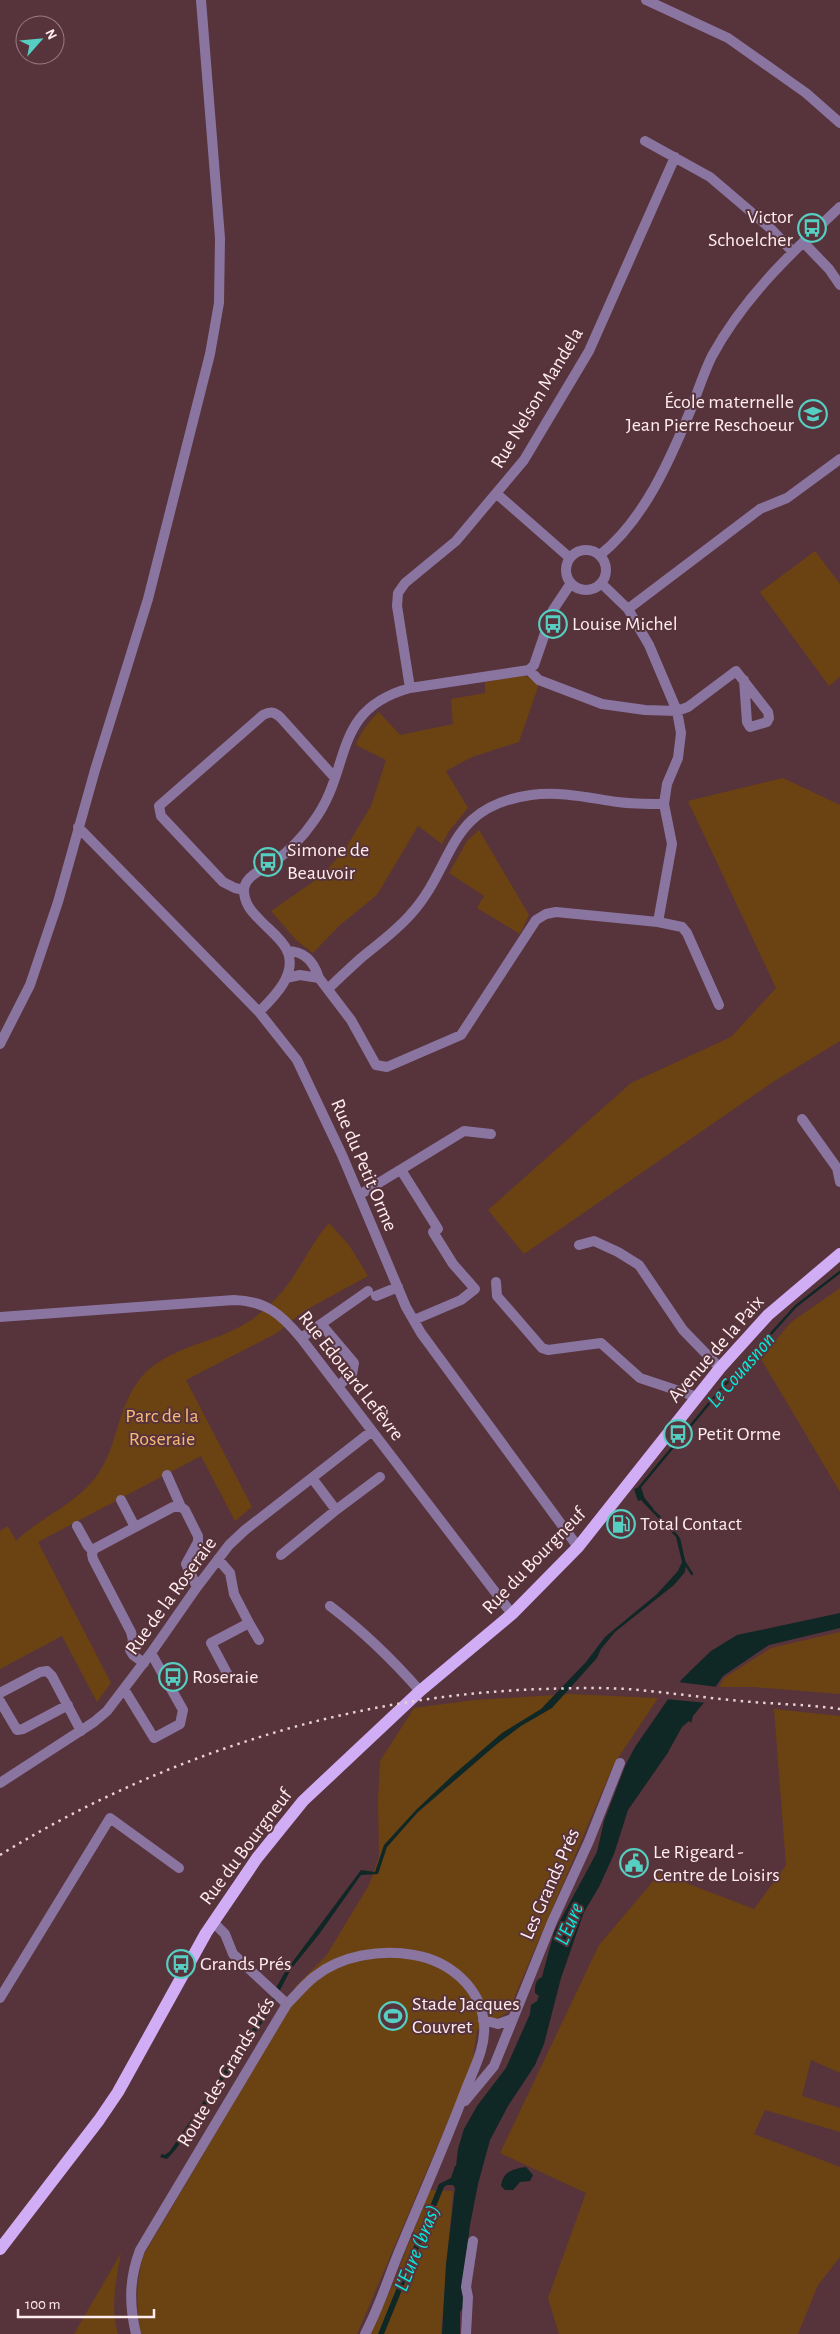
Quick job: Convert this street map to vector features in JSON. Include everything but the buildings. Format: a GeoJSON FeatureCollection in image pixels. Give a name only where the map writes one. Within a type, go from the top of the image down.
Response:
{"type":"FeatureCollection","features":[{"type":"Feature","properties":{"kind":"main road","name":"Avenue de la Paix"},"geometry":{"type":"LineString","coordinates":[[631,1480],[720,1368],[768,1314],[840,1254]]}},
{"type":"Feature","properties":{"kind":"main road","name":"Rue du Bourgneuf"},"geometry":{"type":"LineString","coordinates":[[0,2249],[99,2120],[118,2092],[213,1922],[286,1820],[302,1801],[420,1690],[512,1614],[578,1547],[631,1480]]}},
{"type":"Feature","properties":{"kind":"street"},"geometry":{"type":"LineString","coordinates":[[0,1044],[30,985],[58,902],[78,828],[148,599],[210,354],[219,303],[220,238],[201,0]]}},
{"type":"Feature","properties":{"kind":"street"},"geometry":{"type":"LineString","coordinates":[[646,0],[728,38],[806,93],[840,123]]}},
{"type":"Feature","properties":{"kind":"street"},"geometry":{"type":"LineString","coordinates":[[645,141],[710,177],[771,229],[793,252]]}},
{"type":"Feature","properties":{"kind":"street","name":"Rue Nelson Mandela"},"geometry":{"type":"LineString","coordinates":[[410,688],[397,606],[398,593],[405,583],[456,541],[524,460],[589,351],[675,157]]}},
{"type":"Feature","properties":{"kind":"street"},"geometry":{"type":"LineString","coordinates":[[600,555],[612,545],[648,497],[690,411],[712,356],[732,324],[766,278],[840,207]]}},
{"type":"Feature","properties":{"kind":"street"},"geometry":{"type":"LineString","coordinates":[[803,242],[829,269],[840,285]]}},
{"type":"Feature","properties":{"kind":"street"},"geometry":{"type":"LineString","coordinates":[[628,609],[760,509],[787,498],[840,458]]}},
{"type":"Feature","properties":{"kind":"street"},"geometry":{"type":"LineString","coordinates":[[497,494],[570,558]]}},
{"type":"Feature","properties":{"kind":"street"},"geometry":{"type":"LineString","coordinates":[[588,549],[600,555],[606,566],[601,584],[595,588],[582,589],[571,583],[566,570],[570,558],[575,553],[588,549]]}},
{"type":"Feature","properties":{"kind":"street"},"geometry":{"type":"LineString","coordinates":[[259,1012],[274,997],[286,978],[290,964],[287,950],[249,909],[244,890],[248,880],[285,854],[302,836],[322,809],[335,778],[347,740],[359,718],[378,701],[410,688],[529,670],[534,665],[553,610],[571,583]]}},
{"type":"Feature","properties":{"kind":"street"},"geometry":{"type":"LineString","coordinates":[[601,584],[628,609],[649,645],[677,711],[681,733],[678,758],[667,784],[664,804],[672,844],[658,922]]}},
{"type":"Feature","properties":{"kind":"street"},"geometry":{"type":"LineString","coordinates":[[529,670],[539,680],[602,704],[645,710],[677,711],[688,707],[736,671],[744,680]]}},
{"type":"Feature","properties":{"kind":"street"},"geometry":{"type":"LineString","coordinates":[[244,890],[234,888],[223,882],[161,816],[159,806],[269,712],[276,713],[281,718],[335,778]]}},
{"type":"Feature","properties":{"kind":"street"},"geometry":{"type":"LineString","coordinates":[[328,989],[412,914],[460,833],[470,822],[497,804],[530,796],[568,794],[620,803],[664,804]]}},
{"type":"Feature","properties":{"kind":"street","name":"Rue du Petit Orme"},"geometry":{"type":"LineString","coordinates":[[78,828],[259,1012],[297,1060],[359,1195],[398,1287],[421,1333],[578,1547]]}},
{"type":"Feature","properties":{"kind":"street"},"geometry":{"type":"LineString","coordinates":[[287,950],[298,952],[309,958],[319,978],[351,1020],[376,1065],[386,1067],[461,1035],[536,920],[546,914],[556,912],[658,922],[682,927],[688,933],[719,1005]]}},
{"type":"Feature","properties":{"kind":"street"},"geometry":{"type":"LineString","coordinates":[[286,978],[300,975],[319,978]]}},
{"type":"Feature","properties":{"kind":"street"},"geometry":{"type":"LineString","coordinates":[[802,1119],[837,1168],[840,1182]]}},
{"type":"Feature","properties":{"kind":"street"},"geometry":{"type":"LineString","coordinates":[[359,1195],[464,1131],[491,1134]]}},
{"type":"Feature","properties":{"kind":"street"},"geometry":{"type":"LineString","coordinates":[[401,1170],[438,1229],[433,1232],[453,1264],[475,1289],[461,1300],[414,1320]]}},
{"type":"Feature","properties":{"kind":"street"},"geometry":{"type":"LineString","coordinates":[[579,1245],[594,1241],[618,1252],[639,1266],[683,1330],[720,1368]]}},
{"type":"Feature","properties":{"kind":"street"},"geometry":{"type":"LineString","coordinates":[[496,1282],[497,1296],[542,1348],[548,1350],[601,1343],[640,1378],[697,1397]]}},
{"type":"Feature","properties":{"kind":"street"},"geometry":{"type":"LineString","coordinates":[[301,1338],[372,1293],[398,1287]]}},
{"type":"Feature","properties":{"kind":"street","name":"Rue Edouard Lefèvre"},"geometry":{"type":"LineString","coordinates":[[0,1317],[246,1300],[262,1305],[276,1313],[301,1338],[512,1614]]}},
{"type":"Feature","properties":{"kind":"street"},"geometry":{"type":"LineString","coordinates":[[321,1324],[354,1363],[352,1374],[338,1386]]}},
{"type":"Feature","properties":{"kind":"street","name":"Rue de la Roseraie"},"geometry":{"type":"LineString","coordinates":[[3,1780],[81,1731],[107,1711],[229,1545],[245,1530],[372,1431]]}},
{"type":"Feature","properties":{"kind":"street"},"geometry":{"type":"LineString","coordinates":[[167,1475],[181,1507],[185,1510],[198,1536],[198,1542],[186,1564],[197,1587]]}},
{"type":"Feature","properties":{"kind":"street"},"geometry":{"type":"LineString","coordinates":[[281,1555],[380,1477]]}},
{"type":"Feature","properties":{"kind":"street"},"geometry":{"type":"LineString","coordinates":[[312,1478],[336,1510]]}},
{"type":"Feature","properties":{"kind":"street"},"geometry":{"type":"LineString","coordinates":[[121,1500],[135,1527]]}},
{"type":"Feature","properties":{"kind":"street"},"geometry":{"type":"LineString","coordinates":[[144,1663],[133,1655],[130,1650],[133,1640],[131,1632],[93,1558],[93,1551],[98,1546],[173,1507],[181,1507]]}},
{"type":"Feature","properties":{"kind":"street"},"geometry":{"type":"LineString","coordinates":[[77,1526],[88,1546],[93,1551]]}},
{"type":"Feature","properties":{"kind":"street"},"geometry":{"type":"LineString","coordinates":[[218,1559],[230,1574],[234,1594],[258,1640]]}},
{"type":"Feature","properties":{"kind":"street"},"geometry":{"type":"LineString","coordinates":[[330,1606],[352,1622],[420,1690]]}},
{"type":"Feature","properties":{"kind":"street"},"geometry":{"type":"LineString","coordinates":[[228,1674],[211,1643],[249,1623]]}},
{"type":"Feature","properties":{"kind":"street"},"geometry":{"type":"LineString","coordinates":[[124,1689],[154,1738],[180,1724],[183,1718],[183,1710],[151,1653]]}},
{"type":"Feature","properties":{"kind":"street"},"geometry":{"type":"LineString","coordinates":[[0,1693],[40,1672],[46,1672],[52,1676],[81,1731]]}},
{"type":"Feature","properties":{"kind":"street"},"geometry":{"type":"LineString","coordinates":[[0,1701],[17,1730],[23,1729],[68,1706]]}},
{"type":"Feature","properties":{"kind":"street","name":"Les Grands Prés"},"geometry":{"type":"LineString","coordinates":[[458,2110],[494,2066],[552,1922],[589,1841],[620,1763]]}},
{"type":"Feature","properties":{"kind":"street"},"geometry":{"type":"LineString","coordinates":[[0,1768],[3,1780]]}},
{"type":"Feature","properties":{"kind":"street"},"geometry":{"type":"LineString","coordinates":[[0,1998],[110,1818],[179,1868]]}},
{"type":"Feature","properties":{"kind":"street"},"geometry":{"type":"LineString","coordinates":[[213,1922],[225,1934],[233,1954],[287,2004]]}},
{"type":"Feature","properties":{"kind":"street","name":"Route des Grands Prés"},"geometry":{"type":"LineString","coordinates":[[136,2334],[129,2292],[134,2266],[140,2250],[287,2004],[315,1977],[335,1964],[352,1958],[392,1952],[423,1956],[452,1969],[473,1991],[484,2020],[482,2046],[458,2110],[365,2334]]}},
{"type":"Feature","properties":{"kind":"street"},"geometry":{"type":"LineString","coordinates":[[484,2020],[498,2024],[512,2019]]}},
{"type":"Feature","properties":{"kind":"street"},"geometry":{"type":"LineString","coordinates":[[466,2334],[468,2297],[466,2287],[473,2241]]}},
{"type":"Feature","properties":{"kind":"green space"},"geometry":{"type":"Polygon","coordinates":[[[815,551],[840,584],[840,677],[829,686],[760,592],[815,551]]]}},
{"type":"Feature","properties":{"kind":"green space"},"geometry":{"type":"Polygon","coordinates":[[[522,675],[531,678],[539,684],[519,742],[472,757],[446,771],[468,808],[449,831],[442,844],[418,826],[377,895],[340,925],[313,953],[297,941],[271,911],[320,877],[344,851],[371,806],[386,760],[356,745],[371,720],[379,712],[400,735],[453,724],[451,699],[485,693],[485,682],[522,675]]]}},
{"type":"Feature","properties":{"kind":"green space"},"geometry":{"type":"Polygon","coordinates":[[[783,778],[840,805],[840,1041],[773,1082],[524,1254],[488,1210],[631,1083],[731,1037],[776,988],[688,801],[783,778]]]}},
{"type":"Feature","properties":{"kind":"green space"},"geometry":{"type":"Polygon","coordinates":[[[479,830],[529,915],[520,934],[477,908],[484,896],[449,873],[467,841],[479,830]]]}},
{"type":"Feature","properties":{"kind":"green space","name":"Parc de la Roseraie"},"geometry":{"type":"Polygon","coordinates":[[[329,1223],[349,1245],[368,1276],[304,1311],[277,1333],[186,1380],[252,1507],[235,1521],[201,1456],[38,1542],[111,1683],[97,1702],[62,1636],[0,1669],[0,1531],[8,1526],[16,1541],[80,1494],[98,1474],[105,1462],[129,1396],[146,1372],[170,1356],[235,1329],[261,1313],[289,1283],[329,1223]]]}},
{"type":"Feature","properties":{"kind":"green space"},"geometry":{"type":"Polygon","coordinates":[[[840,1288],[840,1492],[761,1359],[790,1323],[840,1288]]]}},
{"type":"Feature","properties":{"kind":"green space"},"geometry":{"type":"Polygon","coordinates":[[[840,1632],[840,1694],[753,1687],[719,1687],[724,1678],[771,1648],[840,1632]]]}},
{"type":"Feature","properties":{"kind":"green space","name":"Stade Jacques Couvret"},"geometry":{"type":"Polygon","coordinates":[[[570,1694],[658,1698],[614,1764],[508,2012],[477,2030],[472,2065],[357,2334],[141,2334],[137,2295],[143,2256],[283,2020],[295,1987],[326,1956],[369,1885],[379,1857],[378,1800],[380,1761],[414,1708],[474,1700],[570,1694]]]}},
{"type":"Feature","properties":{"kind":"green space"},"geometry":{"type":"Polygon","coordinates":[[[774,1709],[840,1716],[840,2073],[811,2060],[802,2096],[840,2108],[840,2132],[765,2110],[754,2134],[840,2167],[840,2257],[818,2285],[798,2334],[559,2334],[548,2298],[586,2193],[500,2153],[599,1945],[660,1873],[754,1909],[786,1865],[774,1709]]]}},
{"type":"Feature","properties":{"kind":"green space"},"geometry":{"type":"Polygon","coordinates":[[[430,2190],[453,2191],[441,2334],[368,2334],[389,2293],[430,2190]]]}},
{"type":"Feature","properties":{"kind":"green space"},"geometry":{"type":"Polygon","coordinates":[[[121,2253],[114,2303],[118,2334],[74,2334],[121,2253]]]}},
{"type":"Feature","properties":{"kind":"water"},"geometry":{"type":"Polygon","coordinates":[[[641,1487],[646,1503],[667,1522],[680,1538],[686,1564],[685,1572],[674,1585],[615,1632],[601,1649],[597,1658],[552,1708],[521,1726],[497,1744],[418,1812],[387,1847],[378,1874],[361,1875],[320,1933],[291,1969],[266,2017],[176,2149],[167,2159],[160,2157],[162,2154],[165,2155],[170,2151],[274,1997],[276,1988],[285,1972],[361,1870],[375,1872],[384,1845],[416,1810],[502,1733],[541,1709],[586,1662],[605,1637],[657,1594],[678,1571],[682,1562],[676,1537],[641,1500],[638,1501],[634,1489],[641,1487]]]}},
{"type":"Feature","properties":{"kind":"water"},"geometry":{"type":"Polygon","coordinates":[[[840,1613],[840,1628],[769,1645],[723,1676],[714,1689],[705,1688],[697,1698],[706,1700],[693,1716],[691,1723],[689,1721],[682,1727],[667,1754],[628,1810],[614,1854],[599,1887],[584,1912],[561,1978],[544,2044],[535,2065],[508,2106],[490,2140],[478,2184],[470,2225],[462,2287],[464,2306],[460,2312],[460,2334],[442,2334],[446,2264],[455,2188],[453,2185],[447,2185],[444,2187],[384,2334],[378,2334],[439,2184],[451,2178],[456,2166],[458,2149],[464,2129],[477,2106],[506,2068],[530,2014],[531,2005],[537,2001],[539,1996],[535,1993],[536,1984],[542,1977],[554,1932],[597,1852],[604,1821],[626,1764],[635,1747],[682,1679],[711,1651],[737,1635],[840,1613]]]}},
{"type":"Feature","properties":{"kind":"water"},"geometry":{"type":"Polygon","coordinates":[[[526,2167],[533,2175],[530,2181],[520,2182],[513,2190],[505,2190],[501,2186],[506,2174],[526,2167]]]}},
{"type":"Feature","properties":{"kind":"pier"},"geometry":{"type":"Polygon","coordinates":[[[678,1682],[718,1687],[715,1691],[706,1690],[701,1697],[708,1698],[707,1703],[666,1699],[678,1682]]]}},
{"type":"Feature","properties":{"kind":"waterway","name":"Le Couasnon"},"geometry":{"type":"LineString","coordinates":[[640,1491],[639,1488],[721,1389],[796,1306],[840,1272]]}},
{"type":"Feature","properties":{"kind":"waterway","name":"Le Couasnon"},"geometry":{"type":"LineString","coordinates":[[643,1498],[652,1509]]}},
{"type":"Feature","properties":{"kind":"waterway","name":"Le Couasnon"},"geometry":{"type":"LineString","coordinates":[[685,1563],[692,1574]]}},
{"type":"Feature","properties":{"kind":"railway"},"geometry":{"type":"LineString","coordinates":[[0,1855],[62,1819],[126,1788],[193,1760],[261,1737],[330,1718],[400,1703],[471,1694],[543,1689],[603,1688],[840,1709]]}},
{"type":"Feature","properties":{"kind":"place","name":"Victor Schoelcher"},"geometry":{"type":"Point","coordinates":[812,228]}},
{"type":"Feature","properties":{"kind":"place","name":"École maternelle Jean Pierre Reschoeur"},"geometry":{"type":"Point","coordinates":[813,414]}},
{"type":"Feature","properties":{"kind":"place","name":"Louise Michel"},"geometry":{"type":"Point","coordinates":[553,624]}},
{"type":"Feature","properties":{"kind":"place","name":"Simone de Beauvoir"},"geometry":{"type":"Point","coordinates":[268,862]}},
{"type":"Feature","properties":{"kind":"place","name":"Petit Orme"},"geometry":{"type":"Point","coordinates":[678,1434]}},
{"type":"Feature","properties":{"kind":"place","name":"Total Contact"},"geometry":{"type":"Point","coordinates":[621,1524]}},
{"type":"Feature","properties":{"kind":"place","name":"Roseraie"},"geometry":{"type":"Point","coordinates":[173,1677]}},
{"type":"Feature","properties":{"kind":"place","name":"Le Rigeard - Centre de Loisirs"},"geometry":{"type":"Point","coordinates":[634,1863]}},
{"type":"Feature","properties":{"kind":"place","name":"Grands Prés"},"geometry":{"type":"Point","coordinates":[181,1964]}},
{"type":"Feature","properties":{"kind":"place","name":"Stade Jacques Couvret"},"geometry":{"type":"Point","coordinates":[393,2016]}},
{"type":"Feature","properties":{"kind":"water label","name":"L'Eure"},"geometry":{"type":"Point","coordinates":[569,1924]}},
{"type":"Feature","properties":{"kind":"water label","name":"L'Eure (bras)"},"geometry":{"type":"Point","coordinates":[417,2248]}}]}
